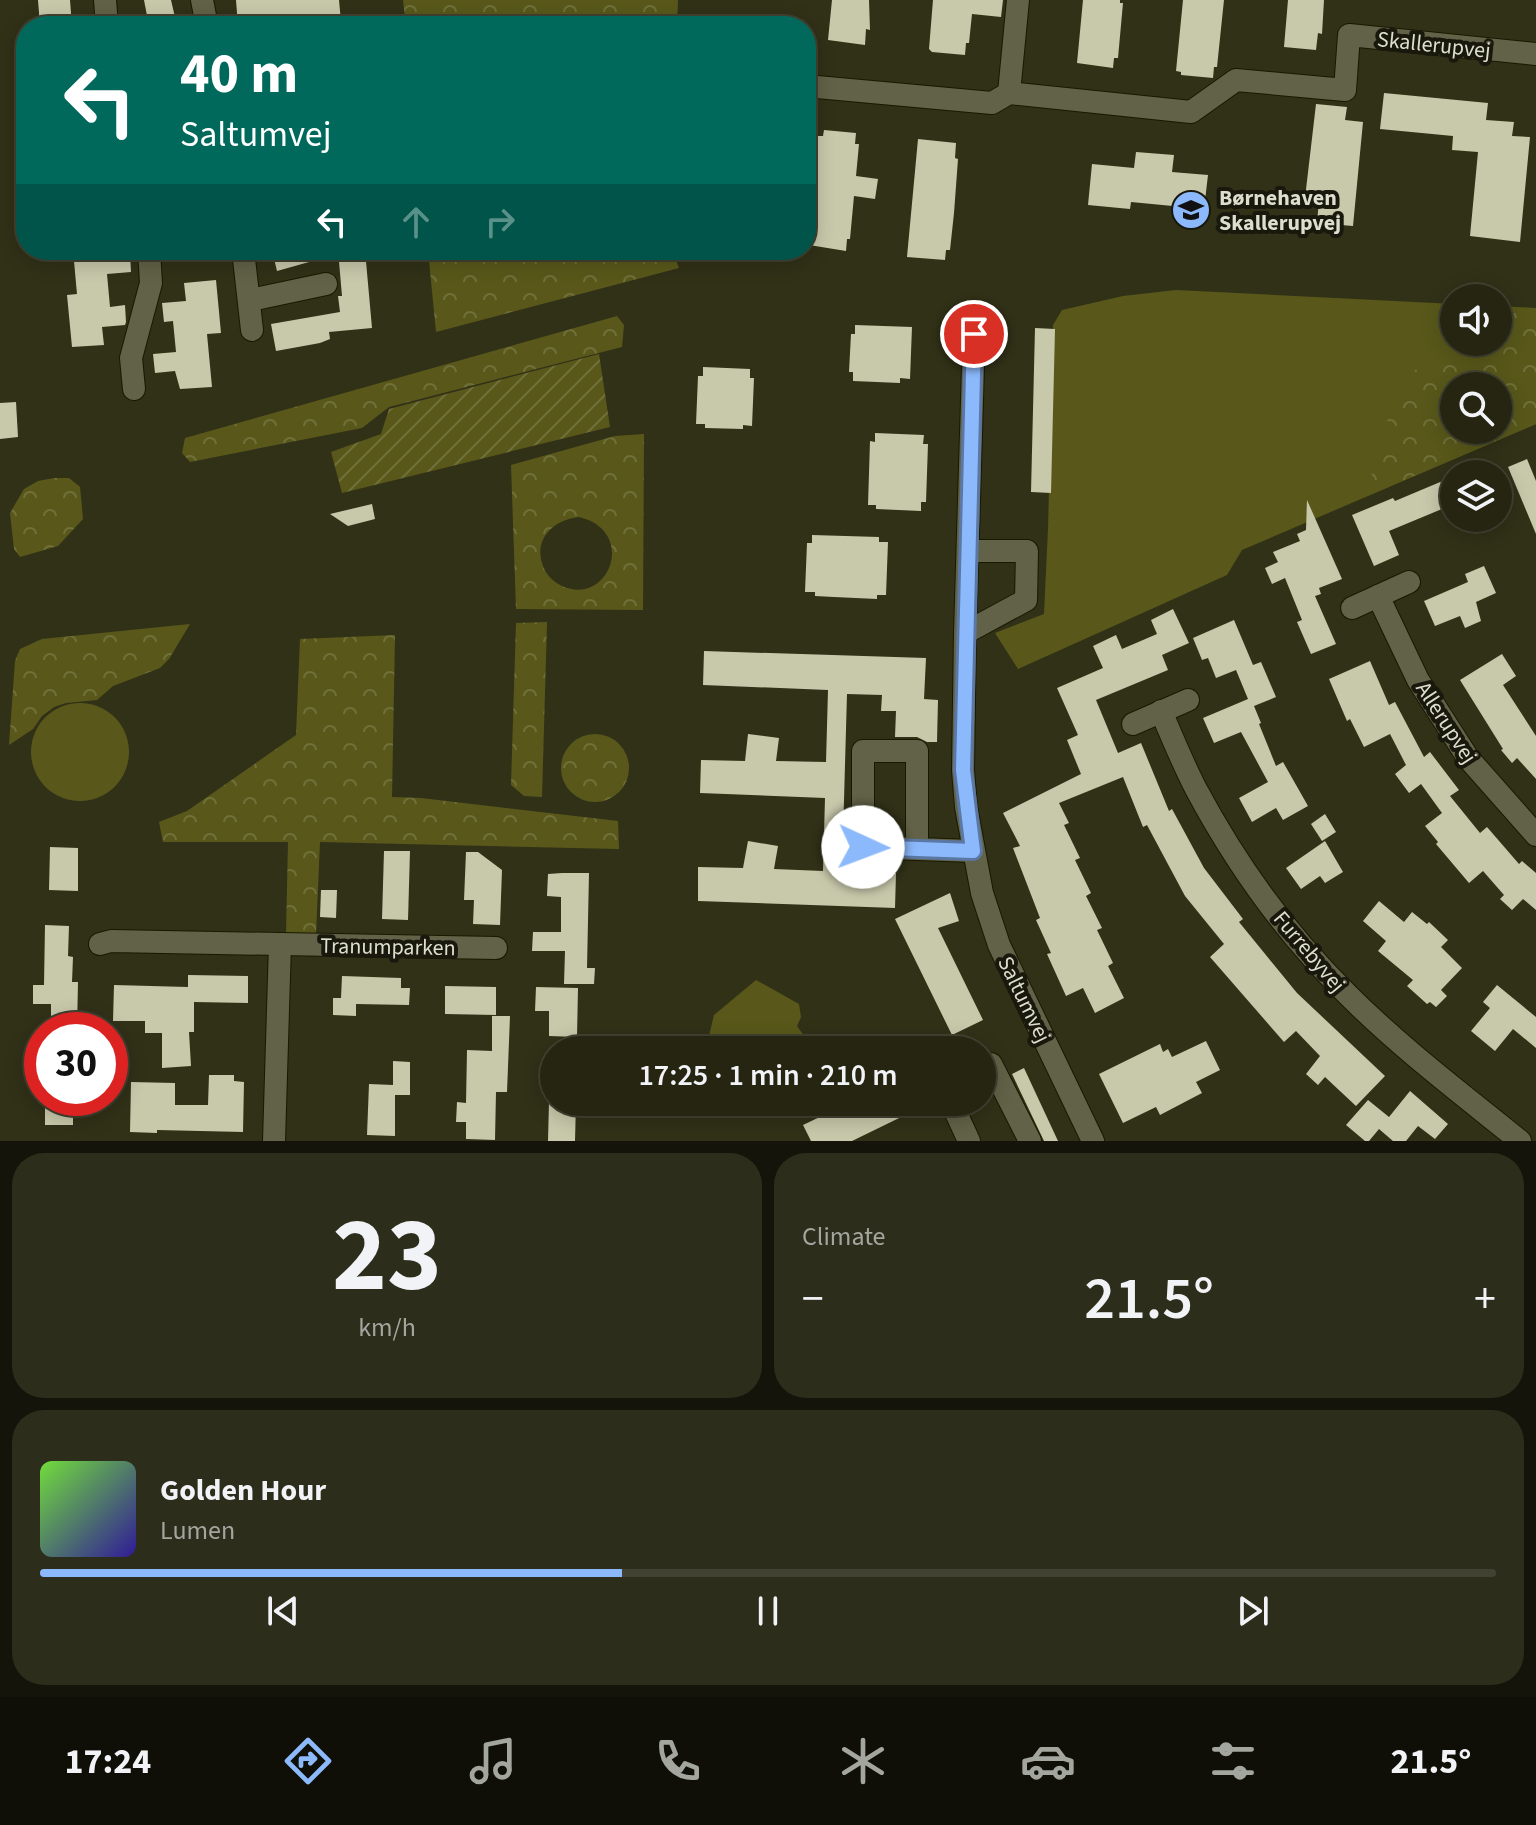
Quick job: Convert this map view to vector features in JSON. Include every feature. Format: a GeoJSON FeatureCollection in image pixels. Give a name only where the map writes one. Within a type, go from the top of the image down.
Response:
{"type":"FeatureCollection","features":[{"type":"Feature","properties":{"kind":"street"},"geometry":{"type":"LineString","coordinates":[[1009,93],[1018,0]]}},
{"type":"Feature","properties":{"kind":"street","name":"Skallerupvej"},"geometry":{"type":"LineString","coordinates":[[816,87],[992,103],[1009,93],[1191,112],[1236,80],[1345,90],[1349,35],[1536,54]]}},
{"type":"Feature","properties":{"kind":"street"},"geometry":{"type":"LineString","coordinates":[[134,389],[131,358],[151,283],[150,260]]}},
{"type":"Feature","properties":{"kind":"street"},"geometry":{"type":"LineString","coordinates":[[244,260],[252,330]]}},
{"type":"Feature","properties":{"kind":"street"},"geometry":{"type":"LineString","coordinates":[[250,300],[326,284]]}},
{"type":"Feature","properties":{"kind":"street","name":"Saltumvej"},"geometry":{"type":"LineString","coordinates":[[974,334],[963,770],[973,851],[982,893],[999,945],[1093,1141]]}},
{"type":"Feature","properties":{"kind":"street"},"geometry":{"type":"LineString","coordinates":[[965,633],[1026,600],[1027,551],[968,551]]}},
{"type":"Feature","properties":{"kind":"street"},"geometry":{"type":"LineString","coordinates":[[1352,608],[1409,582]]}},
{"type":"Feature","properties":{"kind":"street","name":"Allerupvej"},"geometry":{"type":"LineString","coordinates":[[1378,596],[1418,680],[1468,758],[1536,835]]}},
{"type":"Feature","properties":{"kind":"street"},"geometry":{"type":"LineString","coordinates":[[1133,724],[1188,700]]}},
{"type":"Feature","properties":{"kind":"street","name":"Furrebyvej"},"geometry":{"type":"LineString","coordinates":[[1161,711],[1196,789],[1240,862],[1290,931],[1347,995],[1410,1052],[1520,1141]]}},
{"type":"Feature","properties":{"kind":"street"},"geometry":{"type":"LineString","coordinates":[[917,849],[917,751],[863,751],[863,847],[917,849],[973,851]]}},
{"type":"Feature","properties":{"kind":"street","name":"Tranumparken"},"geometry":{"type":"LineString","coordinates":[[100,944],[111,941],[496,948]]}},
{"type":"Feature","properties":{"kind":"street"},"geometry":{"type":"LineString","coordinates":[[274,1141],[280,944]]}},
{"type":"Feature","properties":{"kind":"street"},"geometry":{"type":"LineString","coordinates":[[996,1074],[1030,1141]]}},
{"type":"Feature","properties":{"kind":"street"},"geometry":{"type":"LineString","coordinates":[[957,1116],[969,1141]]}},
{"type":"Feature","properties":{"kind":"green space"},"geometry":{"type":"Polygon","coordinates":[[[403,0],[678,0],[677,16],[405,16],[403,0]]]}},
{"type":"Feature","properties":{"kind":"green space"},"geometry":{"type":"Polygon","coordinates":[[[429,260],[676,260],[679,268],[436,332],[429,260]]]}},
{"type":"Feature","properties":{"kind":"green space"},"geometry":{"type":"Polygon","coordinates":[[[1176,290],[1440,303],[1440,356],[1512,356],[1512,307],[1536,308],[1536,424],[1512,434],[1512,372],[1440,372],[1440,444],[1489,444],[1452,460],[1440,460],[1440,465],[1242,550],[1227,575],[1018,669],[995,633],[1044,614],[1053,325],[1062,310],[1123,296],[1176,290]]]}},
{"type":"Feature","properties":{"kind":"green space"},"geometry":{"type":"Polygon","coordinates":[[[1512,314],[1536,316],[1536,424],[1512,434],[1512,372],[1440,372],[1440,444],[1489,444],[1452,460],[1440,460],[1440,465],[1365,497],[1399,382],[1440,351],[1440,356],[1512,356],[1512,314]]]}},
{"type":"Feature","properties":{"kind":"green space"},"geometry":{"type":"Polygon","coordinates":[[[617,316],[624,325],[622,347],[389,407],[362,428],[190,462],[182,453],[185,438],[617,316]]]}},
{"type":"Feature","properties":{"kind":"green space"},"geometry":{"type":"Polygon","coordinates":[[[599,354],[610,427],[342,493],[331,452],[381,434],[389,409],[599,354]]]}},
{"type":"Feature","properties":{"kind":"green space"},"geometry":{"type":"Polygon","coordinates":[[[644,434],[643,610],[516,609],[511,465],[615,436],[644,434]],[[579,517],[570,518],[555,526],[544,538],[540,554],[542,563],[547,574],[562,586],[579,590],[593,586],[604,577],[612,551],[608,537],[597,525],[579,517]]]}},
{"type":"Feature","properties":{"kind":"green space"},"geometry":{"type":"Polygon","coordinates":[[[69,478],[80,487],[83,519],[58,546],[20,557],[14,549],[10,513],[24,489],[38,481],[69,478]]]}},
{"type":"Feature","properties":{"kind":"green space"},"geometry":{"type":"Polygon","coordinates":[[[547,622],[542,797],[524,796],[511,785],[516,623],[547,622]]]}},
{"type":"Feature","properties":{"kind":"green space"},"geometry":{"type":"Polygon","coordinates":[[[190,624],[160,668],[113,686],[97,700],[54,707],[42,716],[33,729],[9,745],[15,661],[20,649],[42,639],[190,624]]]}},
{"type":"Feature","properties":{"kind":"green space"},"geometry":{"type":"Polygon","coordinates":[[[395,635],[392,797],[618,821],[619,849],[320,842],[316,934],[286,934],[288,842],[163,842],[159,822],[187,811],[296,735],[300,639],[395,635]]]}},
{"type":"Feature","properties":{"kind":"green space"},"geometry":{"type":"Polygon","coordinates":[[[80,703],[99,707],[114,718],[125,733],[129,752],[125,771],[114,786],[99,797],[80,801],[61,797],[46,786],[35,771],[31,752],[35,733],[46,718],[61,707],[80,703]]]}},
{"type":"Feature","properties":{"kind":"green space"},"geometry":{"type":"Polygon","coordinates":[[[588,734],[602,734],[614,739],[624,749],[629,768],[624,787],[614,797],[602,802],[588,802],[576,797],[566,787],[561,775],[561,761],[566,749],[576,739],[588,734]]]}},
{"type":"Feature","properties":{"kind":"green space"},"geometry":{"type":"Polygon","coordinates":[[[756,980],[799,1004],[801,1017],[797,1026],[804,1036],[709,1036],[714,1015],[756,980]]]}},
{"type":"Feature","properties":{"kind":"building"},"geometry":{"type":"Polygon","coordinates":[[[38,0],[70,0],[71,16],[39,16],[38,0]]]}},
{"type":"Feature","properties":{"kind":"building"},"geometry":{"type":"Polygon","coordinates":[[[144,0],[171,0],[175,16],[147,16],[144,0]]]}},
{"type":"Feature","properties":{"kind":"building"},"geometry":{"type":"Polygon","coordinates":[[[236,0],[339,0],[340,16],[237,16],[236,0]]]}},
{"type":"Feature","properties":{"kind":"building"},"geometry":{"type":"Polygon","coordinates":[[[832,0],[869,0],[870,30],[866,29],[865,45],[828,40],[832,0]]]}},
{"type":"Feature","properties":{"kind":"building"},"geometry":{"type":"Polygon","coordinates":[[[933,0],[1003,0],[1001,17],[972,14],[965,55],[932,52],[929,49],[933,0]]]}},
{"type":"Feature","properties":{"kind":"building"},"geometry":{"type":"Polygon","coordinates":[[[1083,0],[1120,0],[1123,3],[1118,58],[1114,58],[1113,68],[1077,63],[1083,0]]]}},
{"type":"Feature","properties":{"kind":"building"},"geometry":{"type":"Polygon","coordinates":[[[1183,0],[1224,0],[1217,67],[1214,67],[1213,78],[1181,75],[1176,71],[1183,0]]]}},
{"type":"Feature","properties":{"kind":"building"},"geometry":{"type":"Polygon","coordinates":[[[1288,0],[1324,0],[1322,34],[1318,33],[1316,50],[1284,47],[1288,0]]]}},
{"type":"Feature","properties":{"kind":"building"},"geometry":{"type":"Polygon","coordinates":[[[1384,93],[1488,103],[1486,120],[1514,122],[1512,136],[1530,137],[1520,242],[1470,236],[1478,152],[1452,150],[1453,136],[1380,129],[1384,93]]]}},
{"type":"Feature","properties":{"kind":"building"},"geometry":{"type":"Polygon","coordinates":[[[1316,104],[1347,107],[1345,120],[1363,122],[1353,226],[1317,223],[1319,200],[1305,198],[1316,104]]]}},
{"type":"Feature","properties":{"kind":"building"},"geometry":{"type":"Polygon","coordinates":[[[824,130],[856,133],[855,144],[859,144],[856,176],[878,179],[875,199],[854,196],[846,251],[816,246],[816,160],[818,136],[823,136],[824,130]]]}},
{"type":"Feature","properties":{"kind":"building"},"geometry":{"type":"Polygon","coordinates":[[[918,139],[956,143],[955,158],[958,159],[954,213],[950,250],[946,250],[945,260],[907,257],[918,139]]]}},
{"type":"Feature","properties":{"kind":"building"},"geometry":{"type":"Polygon","coordinates":[[[1136,152],[1174,155],[1172,172],[1208,175],[1204,209],[1131,202],[1130,209],[1088,205],[1092,164],[1134,168],[1136,152]]]}},
{"type":"Feature","properties":{"kind":"building"},"geometry":{"type":"Polygon","coordinates":[[[74,260],[130,260],[131,272],[107,274],[110,307],[125,305],[126,322],[125,325],[102,327],[104,345],[72,347],[67,295],[77,294],[74,260]]]}},
{"type":"Feature","properties":{"kind":"building"},"geometry":{"type":"Polygon","coordinates":[[[274,260],[316,260],[277,271],[274,260]]]}},
{"type":"Feature","properties":{"kind":"building"},"geometry":{"type":"Polygon","coordinates":[[[339,260],[366,260],[372,328],[329,332],[330,339],[320,343],[276,351],[271,324],[340,312],[338,296],[342,296],[339,260]]]}},
{"type":"Feature","properties":{"kind":"building"},"geometry":{"type":"Polygon","coordinates":[[[216,280],[221,333],[207,334],[212,387],[180,389],[175,371],[155,373],[153,354],[176,352],[173,321],[164,322],[162,303],[186,301],[184,283],[216,280]]]}},
{"type":"Feature","properties":{"kind":"building"},"geometry":{"type":"Polygon","coordinates":[[[855,325],[912,327],[910,379],[900,378],[900,383],[853,381],[853,372],[849,372],[851,334],[855,334],[855,325]]]}},
{"type":"Feature","properties":{"kind":"building"},"geometry":{"type":"Polygon","coordinates":[[[1035,328],[1055,329],[1051,493],[1031,492],[1035,328]]]}},
{"type":"Feature","properties":{"kind":"building"},"geometry":{"type":"Polygon","coordinates":[[[703,367],[750,369],[750,378],[754,378],[752,426],[743,425],[743,429],[705,428],[705,424],[696,424],[698,376],[703,376],[703,367]]]}},
{"type":"Feature","properties":{"kind":"building"},"geometry":{"type":"Polygon","coordinates":[[[16,402],[18,437],[0,439],[0,403],[16,402]]]}},
{"type":"Feature","properties":{"kind":"building"},"geometry":{"type":"Polygon","coordinates":[[[875,433],[924,435],[923,444],[928,444],[926,502],[921,502],[921,511],[876,509],[876,505],[868,505],[870,441],[875,442],[875,433]]]}},
{"type":"Feature","properties":{"kind":"building"},"geometry":{"type":"Polygon","coordinates":[[[1527,459],[1536,481],[1536,534],[1512,477],[1512,465],[1527,459]]]}},
{"type":"Feature","properties":{"kind":"building"},"geometry":{"type":"Polygon","coordinates":[[[1440,482],[1440,510],[1389,531],[1399,555],[1374,566],[1352,515],[1393,498],[1395,501],[1440,482]]]}},
{"type":"Feature","properties":{"kind":"building"},"geometry":{"type":"Polygon","coordinates":[[[1307,500],[1342,579],[1319,588],[1321,594],[1315,596],[1336,644],[1311,654],[1297,622],[1302,620],[1285,578],[1272,584],[1265,568],[1278,562],[1273,552],[1300,541],[1297,534],[1306,530],[1307,500]]]}},
{"type":"Feature","properties":{"kind":"building"},"geometry":{"type":"Polygon","coordinates":[[[372,504],[375,519],[348,526],[330,514],[372,504]]]}},
{"type":"Feature","properties":{"kind":"building"},"geometry":{"type":"Polygon","coordinates":[[[812,535],[879,537],[879,542],[888,542],[886,595],[877,595],[877,599],[815,596],[815,592],[805,592],[807,543],[812,543],[812,535]]]}},
{"type":"Feature","properties":{"kind":"building"},"geometry":{"type":"Polygon","coordinates":[[[1484,566],[1496,593],[1476,602],[1481,621],[1465,628],[1460,616],[1435,626],[1424,601],[1468,582],[1465,574],[1484,566]]]}},
{"type":"Feature","properties":{"kind":"building"},"geometry":{"type":"Polygon","coordinates":[[[1173,609],[1189,643],[1162,655],[1168,670],[1096,700],[1118,753],[1141,743],[1169,811],[1172,809],[1204,868],[1243,919],[1239,922],[1297,993],[1385,1076],[1356,1106],[1325,1077],[1318,1085],[1306,1074],[1320,1056],[1296,1031],[1284,1042],[1210,957],[1224,944],[1185,896],[1147,825],[1143,827],[1123,777],[1059,803],[1069,823],[1064,825],[1080,858],[1075,860],[1091,893],[1086,896],[1102,928],[1097,930],[1113,963],[1108,966],[1124,998],[1095,1013],[1083,988],[1066,996],[1047,954],[1051,953],[1036,920],[1040,918],[1013,848],[1020,846],[1003,813],[1081,774],[1067,740],[1078,735],[1057,688],[1103,668],[1093,646],[1116,635],[1122,649],[1157,634],[1151,620],[1173,609]]]}},
{"type":"Feature","properties":{"kind":"building"},"geometry":{"type":"Polygon","coordinates":[[[1234,620],[1253,665],[1261,662],[1276,697],[1254,706],[1259,724],[1276,766],[1283,762],[1308,806],[1283,820],[1276,808],[1252,822],[1239,798],[1268,782],[1241,732],[1214,743],[1203,718],[1248,699],[1236,670],[1216,678],[1208,658],[1202,660],[1193,638],[1234,620]]]}},
{"type":"Feature","properties":{"kind":"building"},"geometry":{"type":"Polygon","coordinates":[[[704,651],[926,658],[924,699],[938,700],[937,742],[927,742],[917,737],[895,737],[896,711],[881,711],[882,695],[847,694],[842,871],[896,873],[895,908],[698,901],[698,867],[743,868],[748,841],[778,846],[774,869],[823,871],[825,798],[700,793],[701,760],[745,761],[748,734],[779,738],[776,761],[826,762],[828,690],[703,685],[704,651]]]}},
{"type":"Feature","properties":{"kind":"building"},"geometry":{"type":"Polygon","coordinates":[[[1502,654],[1516,676],[1503,685],[1536,736],[1536,779],[1517,758],[1512,763],[1501,750],[1460,680],[1502,654]]]}},
{"type":"Feature","properties":{"kind":"building"},"geometry":{"type":"Polygon","coordinates":[[[1370,661],[1389,705],[1395,702],[1424,757],[1430,752],[1459,790],[1450,796],[1480,833],[1487,827],[1519,864],[1522,861],[1536,873],[1536,910],[1523,899],[1512,910],[1500,899],[1504,895],[1483,871],[1469,883],[1436,844],[1438,842],[1425,826],[1442,813],[1421,784],[1409,793],[1395,774],[1406,765],[1390,734],[1364,747],[1350,719],[1347,721],[1329,679],[1370,661]]]}},
{"type":"Feature","properties":{"kind":"building"},"geometry":{"type":"Polygon","coordinates":[[[1325,814],[1336,832],[1322,841],[1311,824],[1325,814]]]}},
{"type":"Feature","properties":{"kind":"building"},"geometry":{"type":"Polygon","coordinates":[[[1325,841],[1343,872],[1325,883],[1320,876],[1301,889],[1286,868],[1325,841]]]}},
{"type":"Feature","properties":{"kind":"building"},"geometry":{"type":"Polygon","coordinates":[[[50,847],[78,848],[78,891],[49,890],[50,847]]]}},
{"type":"Feature","properties":{"kind":"building"},"geometry":{"type":"Polygon","coordinates":[[[384,851],[410,851],[408,920],[382,919],[384,851]]]}},
{"type":"Feature","properties":{"kind":"building"},"geometry":{"type":"Polygon","coordinates":[[[466,852],[478,852],[502,870],[500,925],[473,924],[474,900],[464,900],[466,852]]]}},
{"type":"Feature","properties":{"kind":"building"},"geometry":{"type":"Polygon","coordinates":[[[589,873],[587,968],[595,968],[594,984],[564,984],[565,951],[532,951],[533,932],[561,932],[561,897],[547,896],[548,874],[589,873]]]}},
{"type":"Feature","properties":{"kind":"building"},"geometry":{"type":"Polygon","coordinates":[[[321,890],[337,890],[336,918],[320,917],[321,890]]]}},
{"type":"Feature","properties":{"kind":"building"},"geometry":{"type":"Polygon","coordinates":[[[950,893],[959,921],[938,928],[983,1020],[952,1035],[895,919],[950,893]]]}},
{"type":"Feature","properties":{"kind":"building"},"geometry":{"type":"Polygon","coordinates":[[[1379,901],[1404,922],[1412,912],[1427,924],[1429,922],[1448,940],[1441,947],[1462,968],[1441,990],[1447,996],[1436,1007],[1430,1002],[1427,1004],[1407,986],[1413,980],[1378,951],[1386,941],[1363,921],[1379,901]]]}},
{"type":"Feature","properties":{"kind":"building"},"geometry":{"type":"Polygon","coordinates":[[[45,925],[69,926],[68,956],[73,957],[72,982],[78,982],[77,1012],[51,1012],[51,1004],[33,1004],[33,985],[44,985],[45,925]]]}},
{"type":"Feature","properties":{"kind":"building"},"geometry":{"type":"Polygon","coordinates":[[[188,975],[248,976],[248,1003],[194,1002],[194,1032],[189,1032],[191,1066],[162,1068],[162,1033],[145,1033],[145,1021],[128,1021],[128,1012],[113,1012],[114,985],[188,987],[188,975]]]}},
{"type":"Feature","properties":{"kind":"building"},"geometry":{"type":"Polygon","coordinates":[[[342,976],[401,978],[401,988],[410,988],[409,1005],[356,1004],[356,1016],[333,1015],[333,998],[341,998],[342,976]]]}},
{"type":"Feature","properties":{"kind":"building"},"geometry":{"type":"Polygon","coordinates":[[[1497,985],[1536,1017],[1536,1048],[1513,1029],[1495,1051],[1471,1031],[1490,1008],[1483,1002],[1497,985]]]}},
{"type":"Feature","properties":{"kind":"building"},"geometry":{"type":"Polygon","coordinates":[[[445,986],[496,987],[496,1015],[445,1014],[445,986]]]}},
{"type":"Feature","properties":{"kind":"building"},"geometry":{"type":"Polygon","coordinates":[[[536,987],[578,988],[577,1036],[549,1036],[549,1011],[535,1011],[536,987]]]}},
{"type":"Feature","properties":{"kind":"building"},"geometry":{"type":"Polygon","coordinates":[[[492,1016],[510,1016],[507,1092],[496,1092],[495,1140],[466,1139],[466,1122],[456,1122],[457,1102],[466,1103],[467,1050],[492,1051],[492,1016]]]}},
{"type":"Feature","properties":{"kind":"building"},"geometry":{"type":"Polygon","coordinates":[[[1206,1041],[1220,1070],[1196,1082],[1202,1093],[1160,1115],[1156,1107],[1123,1123],[1099,1074],[1160,1044],[1163,1052],[1168,1049],[1172,1057],[1206,1041]]]}},
{"type":"Feature","properties":{"kind":"building"},"geometry":{"type":"Polygon","coordinates":[[[393,1061],[410,1062],[410,1095],[395,1095],[395,1136],[367,1135],[369,1084],[393,1085],[393,1061]]]}},
{"type":"Feature","properties":{"kind":"building"},"geometry":{"type":"Polygon","coordinates":[[[1024,1068],[1058,1141],[1044,1141],[1012,1074],[1024,1068]]]}},
{"type":"Feature","properties":{"kind":"building"},"geometry":{"type":"Polygon","coordinates":[[[209,1075],[234,1075],[234,1081],[244,1082],[243,1132],[130,1132],[131,1082],[175,1083],[175,1105],[208,1105],[209,1075]]]}},
{"type":"Feature","properties":{"kind":"building"},"geometry":{"type":"Polygon","coordinates":[[[1410,1091],[1448,1124],[1435,1139],[1418,1126],[1406,1141],[1393,1141],[1379,1129],[1369,1141],[1365,1141],[1346,1125],[1368,1100],[1389,1117],[1410,1091]]]}},
{"type":"Feature","properties":{"kind":"building"},"geometry":{"type":"Polygon","coordinates":[[[45,1116],[73,1116],[73,1125],[45,1125],[45,1116]]]}},
{"type":"Feature","properties":{"kind":"building"},"geometry":{"type":"Polygon","coordinates":[[[549,1116],[576,1116],[575,1141],[548,1141],[549,1116]]]}},
{"type":"Feature","properties":{"kind":"building"},"geometry":{"type":"Polygon","coordinates":[[[822,1116],[903,1116],[852,1141],[811,1141],[803,1125],[822,1116]]]}},
{"type":"Feature","properties":{"kind":"place","name":"Børnehaven Skallerupvej"},"geometry":{"type":"Point","coordinates":[1191,210]}},
{"type":"Feature","properties":{"kind":"route"},"geometry":{"type":"LineString","coordinates":[[863,847],[973,851],[963,770],[974,334]]}}]}
